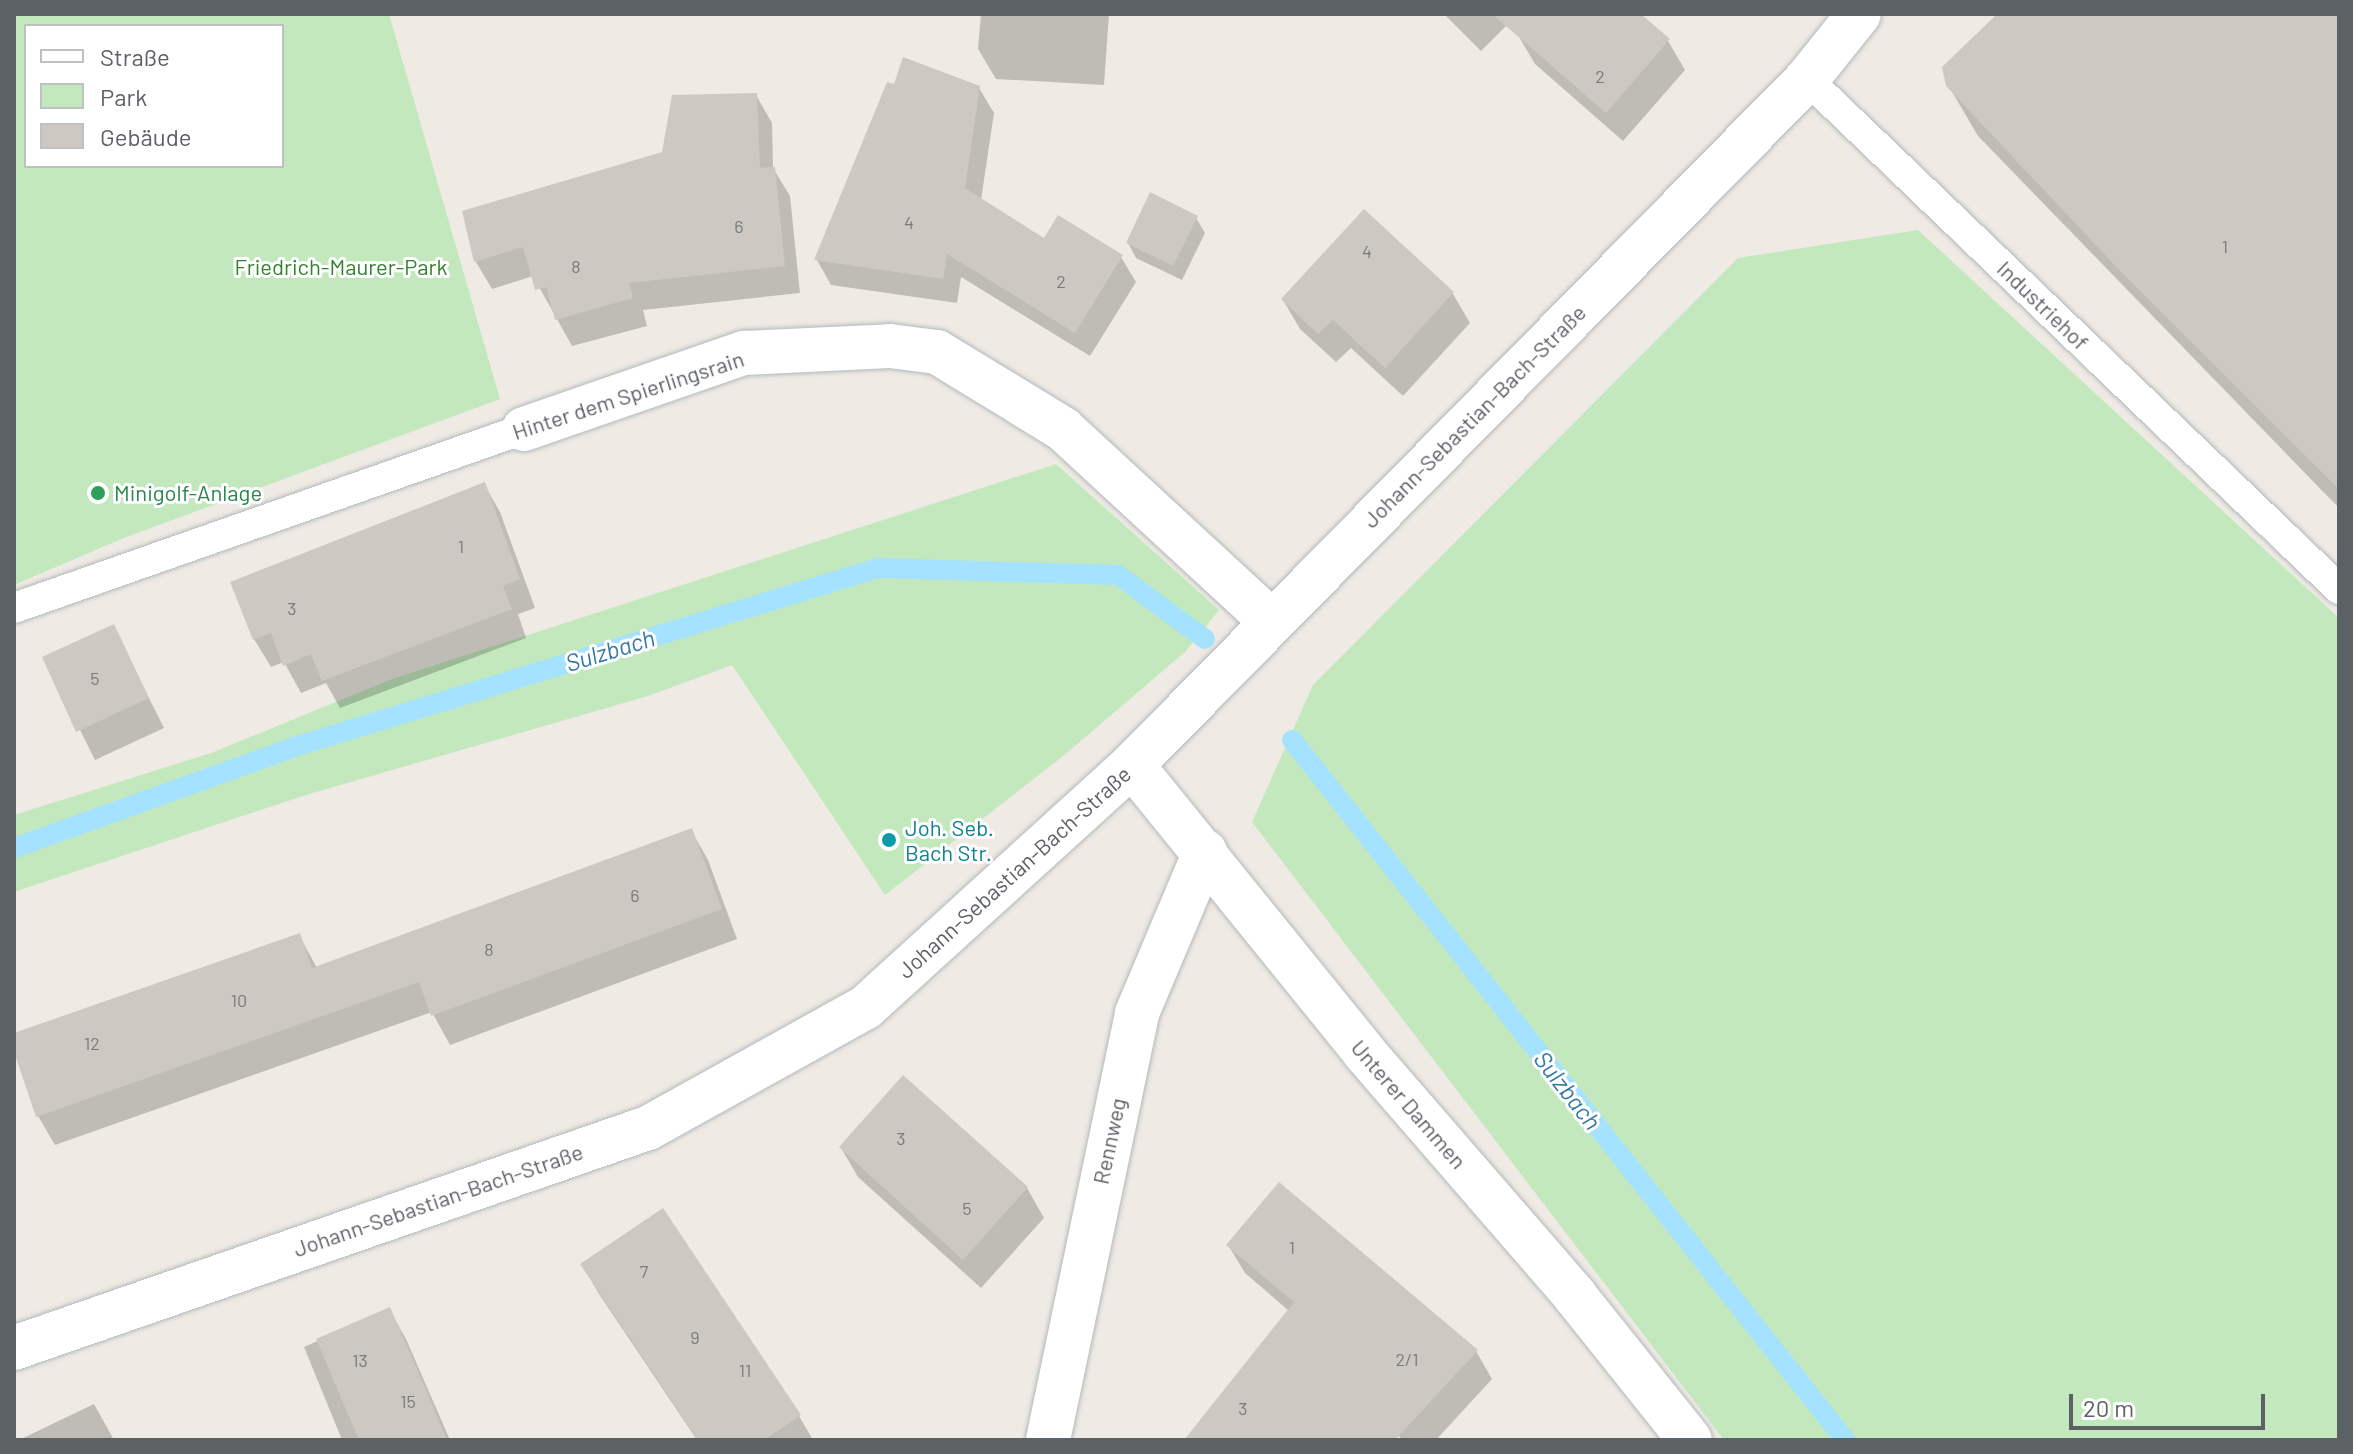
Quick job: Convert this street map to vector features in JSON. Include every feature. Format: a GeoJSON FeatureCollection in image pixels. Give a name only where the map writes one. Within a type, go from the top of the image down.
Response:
{"type":"FeatureCollection","features":[{"type":"Feature","properties":{"kind":"street"},"geometry":{"type":"LineString","coordinates":[[1807,79],[1859,14]]}},
{"type":"Feature","properties":{"kind":"street","name":"Johann-Sebastian-Bach-Straße"},"geometry":{"type":"LineString","coordinates":[[14,1348],[648,1128],[866,1007],[1132,765],[1807,79]]}},
{"type":"Feature","properties":{"kind":"street","name":"Hinter dem Spierlingsrain"},"geometry":{"type":"LineString","coordinates":[[524,429],[744,353],[890,346],[937,352],[1063,429],[1271,621]]}},
{"type":"Feature","properties":{"kind":"street","name":"Unterer Dammen"},"geometry":{"type":"LineString","coordinates":[[1132,765],[1364,1052],[1575,1296],[1690,1440]]}},
{"type":"Feature","properties":{"kind":"street","name":"Rennweg"},"geometry":{"type":"LineString","coordinates":[[1048,1440],[1137,1013],[1205,852]]}},
{"type":"Feature","properties":{"kind":"lane","name":"Industriehof"},"geometry":{"type":"LineString","coordinates":[[1807,79],[2339,589]]}},
{"type":"Feature","properties":{"kind":"lane","name":"Hinter dem Spierlingsrain"},"geometry":{"type":"LineString","coordinates":[[14,608],[524,429]]}},
{"type":"Feature","properties":{"kind":"green space","name":"Friedrich-Maurer-Park"},"geometry":{"type":"Polygon","coordinates":[[[14,14],[389,14],[500,399],[124,538],[14,585],[14,14]]]}},
{"type":"Feature","properties":{"kind":"green space"},"geometry":{"type":"Polygon","coordinates":[[[1918,230],[2339,618],[2339,1440],[1724,1440],[1252,822],[1313,685],[1738,258],[1918,230]]]}},
{"type":"Feature","properties":{"kind":"green space"},"geometry":{"type":"Polygon","coordinates":[[[1056,464],[1219,610],[1185,652],[1062,757],[885,895],[732,665],[648,696],[306,795],[14,892],[14,815],[211,753],[392,679],[1056,464]]]}},
{"type":"Feature","properties":{"kind":"building"},"geometry":{"type":"Polygon","coordinates":[[[1492,14],[1641,14],[1670,39],[1606,113],[1492,14]]]}},
{"type":"Feature","properties":{"kind":"building"},"geometry":{"type":"Polygon","coordinates":[[[1997,14],[2339,14],[2339,489],[2124,275],[1946,86],[1942,67],[1997,14]]]}},
{"type":"Feature","properties":{"kind":"building"},"geometry":{"type":"Polygon","coordinates":[[[903,57],[980,86],[965,188],[1044,238],[1058,215],[1123,255],[1075,333],[947,254],[943,279],[814,260],[887,82],[894,84],[903,57]]]}},
{"type":"Feature","properties":{"kind":"building"},"geometry":{"type":"Polygon","coordinates":[[[757,93],[760,168],[775,167],[785,266],[629,283],[633,298],[555,320],[546,287],[535,290],[523,247],[474,262],[462,211],[662,152],[672,95],[757,93]]]}},
{"type":"Feature","properties":{"kind":"building"},"geometry":{"type":"Polygon","coordinates":[[[1150,192],[1198,216],[1173,266],[1126,243],[1150,192]]]}},
{"type":"Feature","properties":{"kind":"building"},"geometry":{"type":"Polygon","coordinates":[[[1364,209],[1454,292],[1385,368],[1333,320],[1318,334],[1281,299],[1364,209]]]}},
{"type":"Feature","properties":{"kind":"building"},"geometry":{"type":"Polygon","coordinates":[[[485,482],[520,579],[503,586],[512,609],[322,681],[311,654],[283,666],[271,633],[253,640],[230,582],[485,482]]]}},
{"type":"Feature","properties":{"kind":"building"},"geometry":{"type":"Polygon","coordinates":[[[114,624],[149,698],[76,732],[42,657],[114,624]]]}},
{"type":"Feature","properties":{"kind":"building"},"geometry":{"type":"Polygon","coordinates":[[[692,828],[722,909],[431,1016],[419,982],[36,1117],[14,1052],[14,1033],[300,933],[312,968],[692,828]]]}},
{"type":"Feature","properties":{"kind":"building"},"geometry":{"type":"Polygon","coordinates":[[[903,1075],[1028,1187],[963,1260],[839,1147],[903,1075]]]}},
{"type":"Feature","properties":{"kind":"building"},"geometry":{"type":"Polygon","coordinates":[[[1279,1182],[1478,1350],[1395,1440],[1184,1440],[1294,1302],[1226,1245],[1279,1182]]]}},
{"type":"Feature","properties":{"kind":"building"},"geometry":{"type":"Polygon","coordinates":[[[663,1208],[801,1415],[764,1440],[698,1440],[580,1264],[663,1208]]]}},
{"type":"Feature","properties":{"kind":"building"},"geometry":{"type":"Polygon","coordinates":[[[390,1307],[447,1440],[359,1440],[316,1339],[390,1307]]]}},
{"type":"Feature","properties":{"kind":"waterway","name":"Sulzbach"},"geometry":{"type":"LineString","coordinates":[[14,848],[294,747],[878,568],[1118,575],[1205,639]]}},
{"type":"Feature","properties":{"kind":"waterway","name":"Sulzbach"},"geometry":{"type":"LineString","coordinates":[[1292,740],[1845,1440]]}},
{"type":"Feature","properties":{"kind":"place","name":"Minigolf-Anlage"},"geometry":{"type":"Point","coordinates":[98,493]}},
{"type":"Feature","properties":{"kind":"place","name":"Joh. Seb. Bach Str."},"geometry":{"type":"Point","coordinates":[889,840]}}]}
